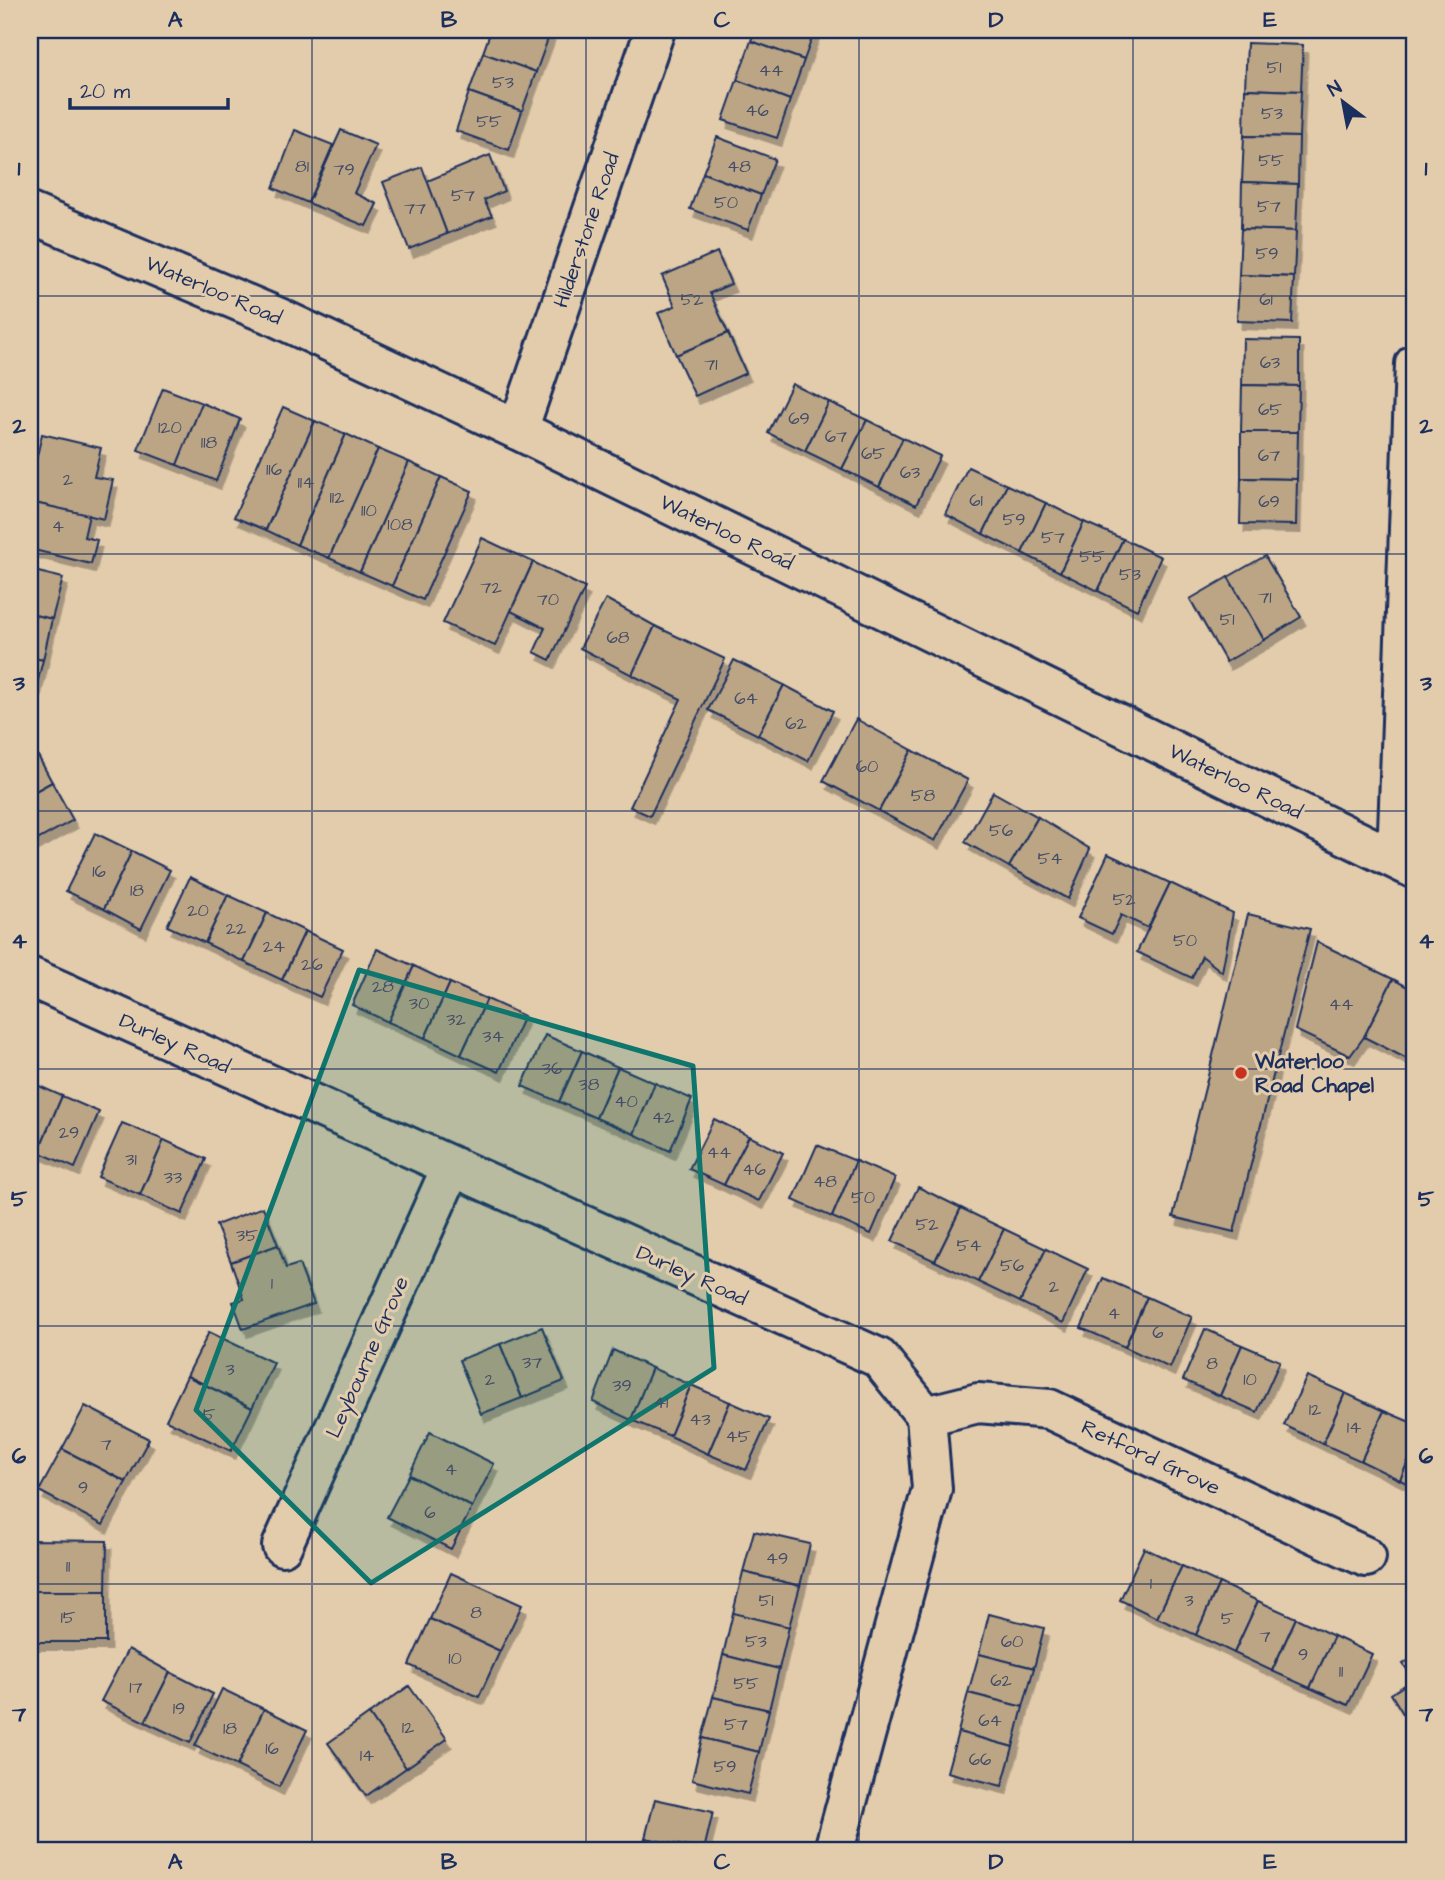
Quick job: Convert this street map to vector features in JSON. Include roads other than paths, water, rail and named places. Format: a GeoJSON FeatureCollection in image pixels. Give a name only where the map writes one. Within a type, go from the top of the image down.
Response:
{"type":"FeatureCollection","features":[{"type":"Feature","properties":{"kind":"street","name":"Hilderstone Road"},"geometry":{"type":"LineString","coordinates":[[518,430],[655,30]]}},
{"type":"Feature","properties":{"kind":"street","name":"Waterloo Road"},"geometry":{"type":"LineString","coordinates":[[30,213],[277,317],[518,430],[1406,864]]}},
{"type":"Feature","properties":{"kind":"street"},"geometry":{"type":"LineString","coordinates":[[1406,864],[1415,365]]}},
{"type":"Feature","properties":{"kind":"street","name":"Durley Road"},"geometry":{"type":"LineString","coordinates":[[30,977],[879,1358],[926,1416]]}},
{"type":"Feature","properties":{"kind":"street","name":"Leybourne Grove"},"geometry":{"type":"LineString","coordinates":[[282,1546],[451,1168]]}},
{"type":"Feature","properties":{"kind":"street","name":"Retford Grove"},"geometry":{"type":"LineString","coordinates":[[926,1416],[978,1403],[1049,1409],[1366,1557]]}},
{"type":"Feature","properties":{"kind":"street"},"geometry":{"type":"LineString","coordinates":[[834,1850],[932,1489],[926,1416]]}},
{"type":"Feature","properties":{"kind":"place","name":"Waterloo Road Chapel"},"geometry":{"type":"Point","coordinates":[1241,1073]}}]}
